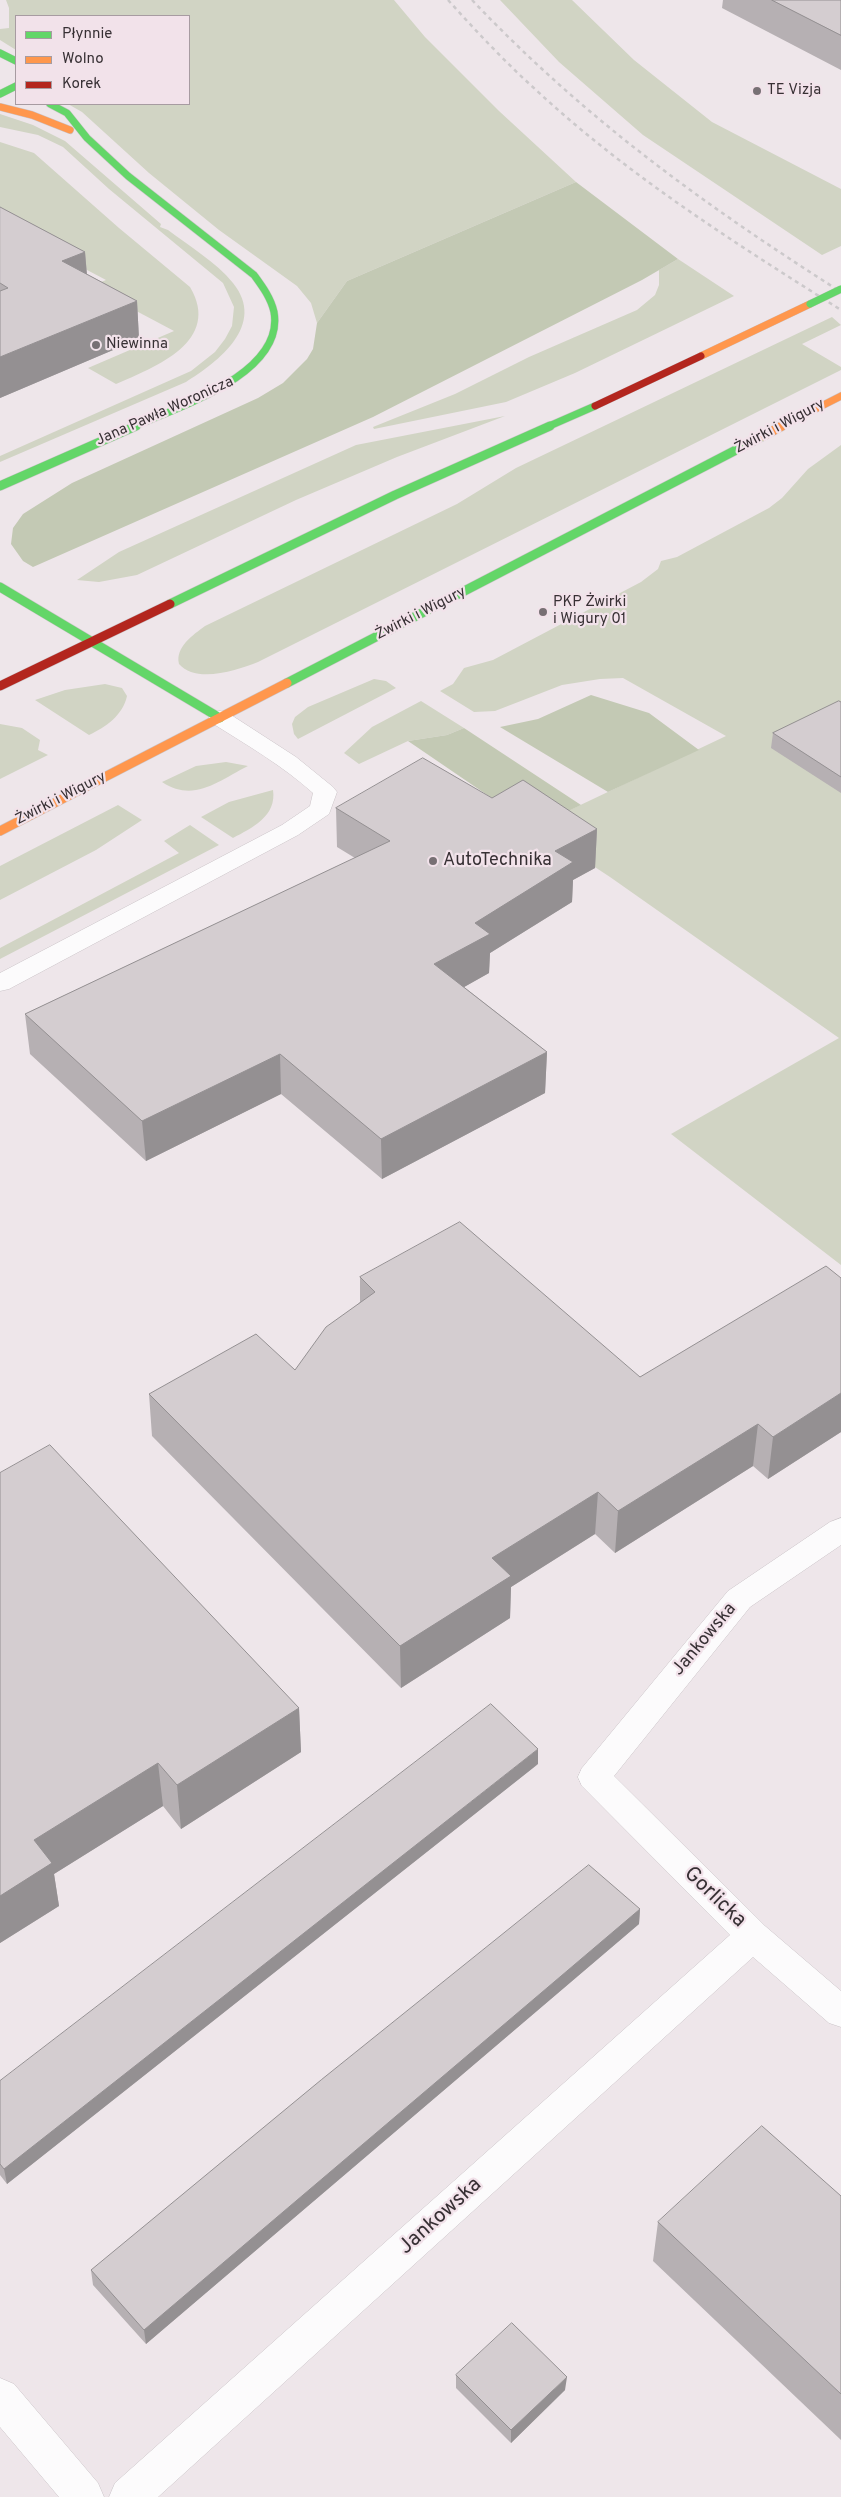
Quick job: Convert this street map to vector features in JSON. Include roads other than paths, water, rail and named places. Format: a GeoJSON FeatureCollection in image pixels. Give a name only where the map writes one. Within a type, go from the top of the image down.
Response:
{"type":"FeatureCollection","features":[{"type":"Feature","properties":{"kind":"main road"},"geometry":{"type":"LineString","coordinates":[[0,54],[15,61]]}},
{"type":"Feature","properties":{"kind":"main road"},"geometry":{"type":"LineString","coordinates":[[0,94],[15,86]]}},
{"type":"Feature","properties":{"kind":"main road","name":"Jana Pawła Woronicza"},"geometry":{"type":"LineString","coordinates":[[0,486],[239,379],[263,356],[276,321],[274,306],[267,291],[254,275],[135,182],[87,138],[67,113],[52,105]]}},
{"type":"Feature","properties":{"kind":"main road","name":"Jana Pawła Woronicza"},"geometry":{"type":"LineString","coordinates":[[0,107],[47,120],[87,138]]}},
{"type":"Feature","properties":{"kind":"main road"},"geometry":{"type":"LineString","coordinates":[[0,686],[386,499],[615,397],[841,289]]}},
{"type":"Feature","properties":{"kind":"main road","name":"Żwirki i Wigury"},"geometry":{"type":"LineString","coordinates":[[0,830],[837,398]]}},
{"type":"Feature","properties":{"kind":"main road"},"geometry":{"type":"LineString","coordinates":[[0,587],[220,718]]}},
{"type":"Feature","properties":{"kind":"street"},"geometry":{"type":"LineString","coordinates":[[0,983],[307,821],[321,809],[325,792],[316,783],[281,757],[220,718]]}},
{"type":"Feature","properties":{"kind":"street","name":"Jankowska"},"geometry":{"type":"LineString","coordinates":[[594,1777],[739,1599],[841,1530]]}},
{"type":"Feature","properties":{"kind":"street","name":"Gorlicka"},"geometry":{"type":"LineString","coordinates":[[594,1777],[753,1936],[841,2012]]}},
{"type":"Feature","properties":{"kind":"street","name":"Jankowska"},"geometry":{"type":"LineString","coordinates":[[129,2497],[753,1936]]}},
{"type":"Feature","properties":{"kind":"street"},"geometry":{"type":"LineString","coordinates":[[0,2397],[84,2497]]}},
{"type":"Feature","properties":{"kind":"railway"},"geometry":{"type":"LineString","coordinates":[[448,0],[490,46],[570,120],[607,150],[683,207],[841,310]]}},
{"type":"Feature","properties":{"kind":"railway"},"geometry":{"type":"LineString","coordinates":[[472,0],[558,83],[647,158],[741,226],[841,292]]}},
{"type":"Feature","properties":{"kind":"place","name":"TE Vizja"},"geometry":{"type":"Point","coordinates":[757,91]}},
{"type":"Feature","properties":{"kind":"place","name":"Niewinna"},"geometry":{"type":"Point","coordinates":[96,345]}},
{"type":"Feature","properties":{"kind":"place","name":"PKP Żwirki i Wigury 01"},"geometry":{"type":"Point","coordinates":[543,612]}},
{"type":"Feature","properties":{"kind":"place","name":"AutoTechnika"},"geometry":{"type":"Point","coordinates":[433,861]}}]}
